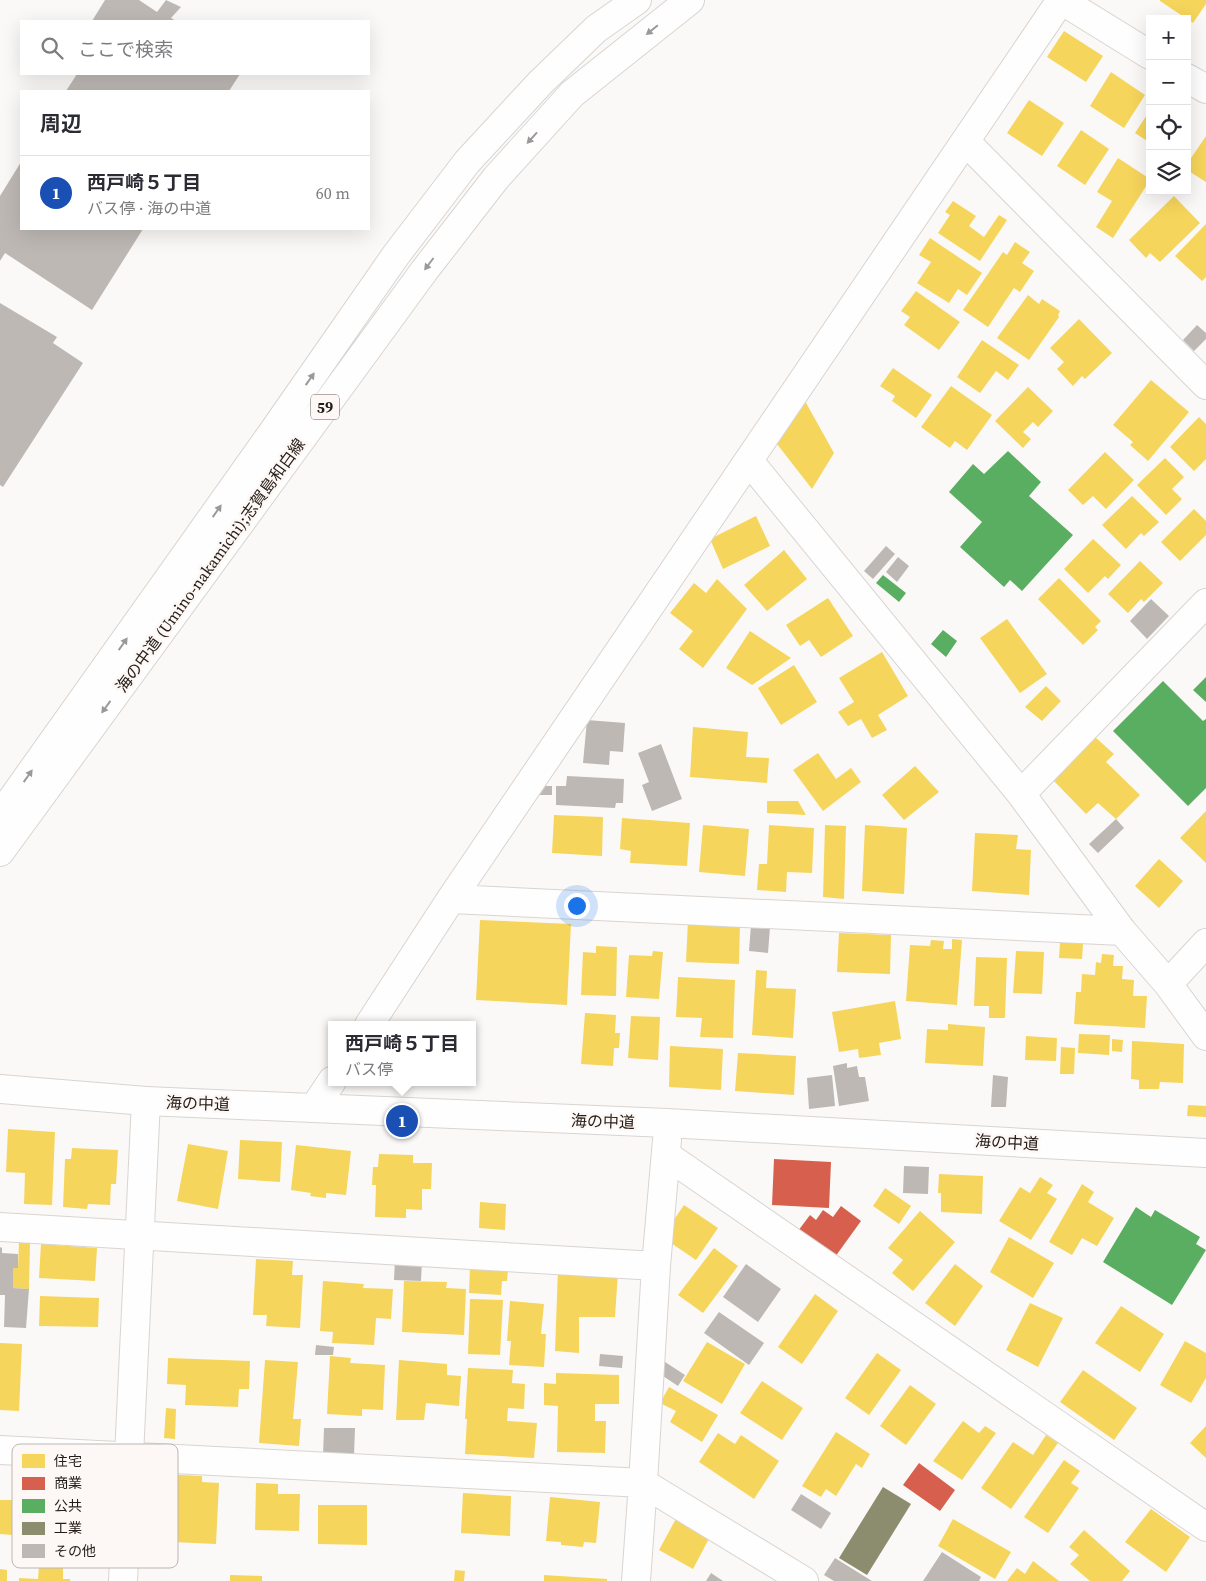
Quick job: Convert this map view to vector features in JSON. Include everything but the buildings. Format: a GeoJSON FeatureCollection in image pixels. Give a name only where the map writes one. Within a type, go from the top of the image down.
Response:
{"type":"FeatureCollection","features":[{"type":"Feature","properties":{"kind":"street","name":"海の中道 (Umino-nakamichi);志賀島和白線"},"geometry":{"type":"LineString","coordinates":[[0,816],[396,255],[467,162],[540,83],[596,29],[637,0]]}},
{"type":"Feature","properties":{"kind":"street","name":"海の中道 (Umino-nakamichi);志賀島和白線"},"geometry":{"type":"LineString","coordinates":[[0,852],[424,271],[496,178],[572,94],[690,0]]}},
{"type":"Feature","properties":{"kind":"street"},"geometry":{"type":"LineString","coordinates":[[372,1021],[451,899],[1061,0],[1146,53]]}},
{"type":"Feature","properties":{"kind":"street"},"geometry":{"type":"LineString","coordinates":[[1191,80],[1206,89]]}},
{"type":"Feature","properties":{"kind":"street"},"geometry":{"type":"LineString","coordinates":[[966,142],[1206,384]]}},
{"type":"Feature","properties":{"kind":"street"},"geometry":{"type":"LineString","coordinates":[[749,461],[1021,794],[1122,932],[1168,984],[1206,1036]]}},
{"type":"Feature","properties":{"kind":"street"},"geometry":{"type":"LineString","coordinates":[[1021,794],[1206,603]]}},
{"type":"Feature","properties":{"kind":"street"},"geometry":{"type":"LineString","coordinates":[[451,899],[1122,932]]}},
{"type":"Feature","properties":{"kind":"street"},"geometry":{"type":"LineString","coordinates":[[1168,984],[1206,943]]}},
{"type":"Feature","properties":{"kind":"street"},"geometry":{"type":"LineString","coordinates":[[314,1108],[329,1086]]}},
{"type":"Feature","properties":{"kind":"street","name":"海の中道"},"geometry":{"type":"LineString","coordinates":[[0,1089],[146,1101],[667,1123],[1206,1153]]}},
{"type":"Feature","properties":{"kind":"street"},"geometry":{"type":"LineString","coordinates":[[130,1444],[146,1101]]}},
{"type":"Feature","properties":{"kind":"street"},"geometry":{"type":"LineString","coordinates":[[636,1581],[667,1123]]}},
{"type":"Feature","properties":{"kind":"street"},"geometry":{"type":"LineString","coordinates":[[666,1155],[1206,1526]]}},
{"type":"Feature","properties":{"kind":"street"},"geometry":{"type":"LineString","coordinates":[[0,1227],[656,1266]]}},
{"type":"Feature","properties":{"kind":"street"},"geometry":{"type":"LineString","coordinates":[[178,1459],[643,1483],[804,1581]]}},
{"type":"Feature","properties":{"kind":"street"},"geometry":{"type":"LineString","coordinates":[[123,1581],[124,1568]]}},
{"type":"Feature","properties":{"kind":"place","name":"西戸崎５丁目"},"geometry":{"type":"Point","coordinates":[402,1121]}}]}
